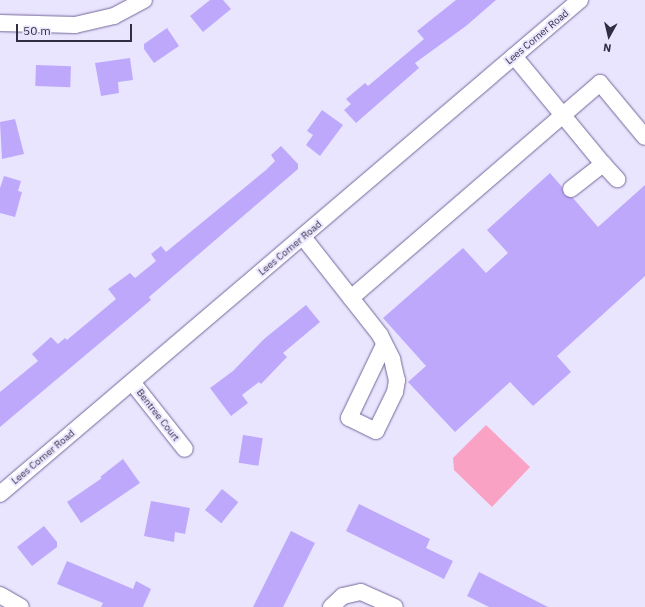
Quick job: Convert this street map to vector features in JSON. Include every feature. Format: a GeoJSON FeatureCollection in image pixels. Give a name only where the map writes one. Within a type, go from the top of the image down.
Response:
{"type":"FeatureCollection","features":[{"type":"Feature","properties":{"kind":"street"},"geometry":{"type":"LineString","coordinates":[[0,23],[59,25],[88,23],[114,16],[144,0]]}},
{"type":"Feature","properties":{"kind":"street","name":"Lees Corner Road"},"geometry":{"type":"LineString","coordinates":[[0,494],[580,0]]}},
{"type":"Feature","properties":{"kind":"street"},"geometry":{"type":"LineString","coordinates":[[514,56],[617,179]]}},
{"type":"Feature","properties":{"kind":"street"},"geometry":{"type":"LineString","coordinates":[[351,298],[600,84],[645,137]]}},
{"type":"Feature","properties":{"kind":"street"},"geometry":{"type":"LineString","coordinates":[[572,189],[603,164]]}},
{"type":"Feature","properties":{"kind":"street"},"geometry":{"type":"LineString","coordinates":[[303,237],[380,335],[392,359],[397,380],[395,392],[376,431],[349,418],[384,345]]}},
{"type":"Feature","properties":{"kind":"street","name":"Bentree Court"},"geometry":{"type":"LineString","coordinates":[[132,382],[185,448]]}},
{"type":"Feature","properties":{"kind":"street"},"geometry":{"type":"LineString","coordinates":[[331,607],[343,596],[361,592],[395,607]]}},
{"type":"Feature","properties":{"kind":"street"},"geometry":{"type":"LineString","coordinates":[[0,596],[21,607]]}},
{"type":"Feature","properties":{"kind":"shaded area"},"geometry":{"type":"Polygon","coordinates":[[[486,425],[530,467],[492,507],[454,470],[453,458],[486,425]]]}},
{"type":"Feature","properties":{"kind":"building"},"geometry":{"type":"Polygon","coordinates":[[[210,0],[223,0],[231,9],[203,32],[190,16],[210,0]]]}},
{"type":"Feature","properties":{"kind":"building"},"geometry":{"type":"Polygon","coordinates":[[[456,0],[496,0],[466,26],[415,63],[419,68],[356,123],[344,110],[351,104],[346,99],[365,83],[368,86],[424,39],[417,31],[456,0]]]}},
{"type":"Feature","properties":{"kind":"building"},"geometry":{"type":"Polygon","coordinates":[[[167,28],[179,46],[154,63],[144,49],[144,44],[167,28]]]}},
{"type":"Feature","properties":{"kind":"building"},"geometry":{"type":"Polygon","coordinates":[[[130,58],[133,80],[118,82],[119,93],[101,96],[95,63],[130,58]]]}},
{"type":"Feature","properties":{"kind":"building"},"geometry":{"type":"Polygon","coordinates":[[[36,65],[71,66],[70,87],[35,86],[36,65]]]}},
{"type":"Feature","properties":{"kind":"building"},"geometry":{"type":"Polygon","coordinates":[[[322,110],[343,125],[320,156],[306,145],[313,135],[307,131],[322,110]]]}},
{"type":"Feature","properties":{"kind":"building"},"geometry":{"type":"Polygon","coordinates":[[[15,119],[24,154],[2,159],[0,122],[15,119]]]}},
{"type":"Feature","properties":{"kind":"building"},"geometry":{"type":"Polygon","coordinates":[[[281,146],[298,164],[298,169],[149,297],[151,300],[0,427],[0,392],[38,361],[32,354],[51,337],[58,344],[65,338],[67,340],[116,299],[108,289],[130,273],[135,278],[156,261],[151,254],[161,246],[166,252],[266,170],[275,161],[271,155],[281,146]]]}},
{"type":"Feature","properties":{"kind":"building"},"geometry":{"type":"Polygon","coordinates":[[[550,173],[562,187],[564,195],[573,198],[598,227],[645,185],[645,276],[557,356],[571,372],[533,406],[510,382],[455,432],[408,382],[426,366],[383,318],[463,248],[486,273],[508,253],[487,230],[550,173]]]}},
{"type":"Feature","properties":{"kind":"building"},"geometry":{"type":"Polygon","coordinates":[[[4,176],[21,181],[18,191],[22,192],[15,217],[0,213],[0,188],[4,176]]]}},
{"type":"Feature","properties":{"kind":"building"},"geometry":{"type":"Polygon","coordinates":[[[306,305],[320,322],[283,353],[287,357],[261,384],[259,382],[242,395],[248,403],[231,416],[210,388],[233,371],[264,339],[306,305]]]}},
{"type":"Feature","properties":{"kind":"building"},"geometry":{"type":"Polygon","coordinates":[[[243,435],[263,438],[258,466],[239,463],[243,435]]]}},
{"type":"Feature","properties":{"kind":"building"},"geometry":{"type":"Polygon","coordinates":[[[123,459],[140,483],[81,523],[67,502],[102,478],[100,477],[123,459]]]}},
{"type":"Feature","properties":{"kind":"building"},"geometry":{"type":"Polygon","coordinates":[[[222,489],[238,502],[221,523],[205,510],[222,489]]]}},
{"type":"Feature","properties":{"kind":"building"},"geometry":{"type":"Polygon","coordinates":[[[151,501],[190,508],[185,534],[175,532],[174,542],[144,536],[151,501]]]}},
{"type":"Feature","properties":{"kind":"building"},"geometry":{"type":"Polygon","coordinates":[[[359,504],[430,539],[426,548],[453,561],[444,579],[346,531],[359,504]]]}},
{"type":"Feature","properties":{"kind":"building"},"geometry":{"type":"Polygon","coordinates":[[[44,526],[57,542],[57,547],[32,566],[17,547],[44,526]]]}},
{"type":"Feature","properties":{"kind":"building"},"geometry":{"type":"Polygon","coordinates":[[[291,531],[315,543],[283,607],[253,607],[291,531]]]}},
{"type":"Feature","properties":{"kind":"building"},"geometry":{"type":"Polygon","coordinates":[[[67,561],[133,589],[136,581],[151,589],[143,607],[101,607],[103,603],[57,584],[67,561]]]}},
{"type":"Feature","properties":{"kind":"building"},"geometry":{"type":"Polygon","coordinates":[[[479,572],[548,607],[489,607],[467,596],[479,572]]]}}]}
